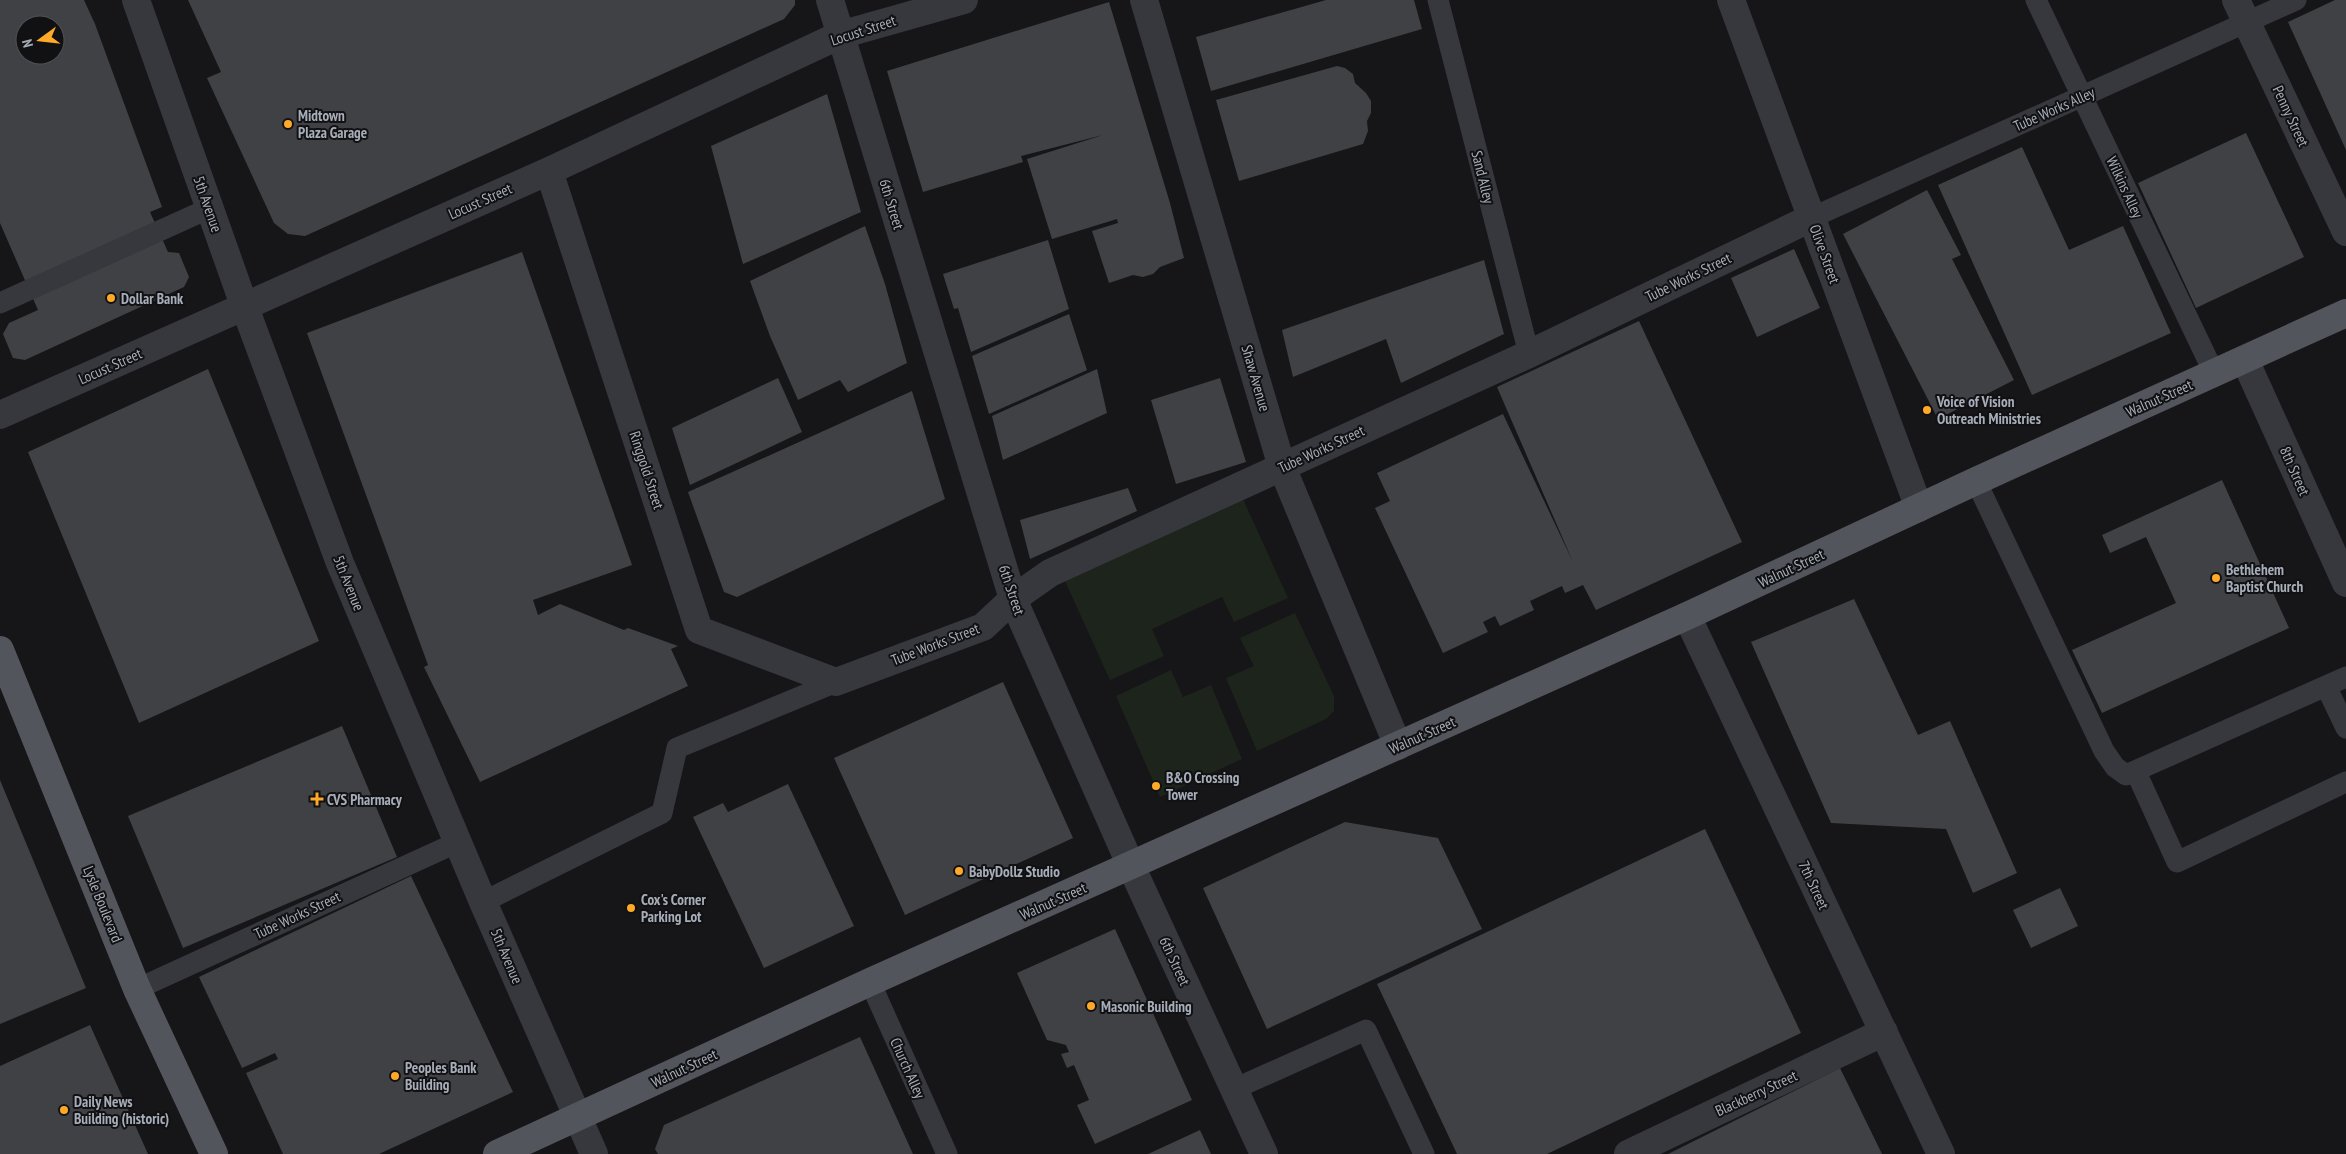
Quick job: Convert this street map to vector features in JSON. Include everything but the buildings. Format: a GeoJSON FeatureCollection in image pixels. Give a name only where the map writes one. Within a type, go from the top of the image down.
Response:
{"type":"FeatureCollection","features":[{"type":"Feature","properties":{"kind":"main road","name":"Walnut Street"},"geometry":{"type":"LineString","coordinates":[[498,1154],[870,982],[1687,616],[1976,481],[2346,313]]}},
{"type":"Feature","properties":{"kind":"main road","name":"Lysle Boulevard"},"geometry":{"type":"LineString","coordinates":[[0,650],[137,989],[214,1154]]}},
{"type":"Feature","properties":{"kind":"street","name":"5th Avenue"},"geometry":{"type":"LineString","coordinates":[[136,0],[244,305],[340,563],[483,902],[576,1117],[594,1154]]}},
{"type":"Feature","properties":{"kind":"street","name":"6th Street"},"geometry":{"type":"LineString","coordinates":[[830,0],[1013,599],[1131,866],[1264,1154]]}},
{"type":"Feature","properties":{"kind":"street","name":"Locust Street"},"geometry":{"type":"LineString","coordinates":[[0,415],[244,305],[550,171],[840,34],[964,0]]}},
{"type":"Feature","properties":{"kind":"street","name":"Shaw Avenue"},"geometry":{"type":"LineString","coordinates":[[1144,0],[1282,467],[1398,746]]}},
{"type":"Feature","properties":{"kind":"street","name":"Olive Street"},"geometry":{"type":"LineString","coordinates":[[1731,0],[1919,508]]}},
{"type":"Feature","properties":{"kind":"street","name":"Penny Street"},"geometry":{"type":"LineString","coordinates":[[2241,11],[2346,232]]}},
{"type":"Feature","properties":{"kind":"street","name":"Ringgold Street"},"geometry":{"type":"LineString","coordinates":[[550,171],[698,630],[836,682]]}},
{"type":"Feature","properties":{"kind":"street","name":"Tube Works Street"},"geometry":{"type":"LineString","coordinates":[[836,682],[983,627],[1013,599],[1050,574],[1529,354],[1811,218]]}},
{"type":"Feature","properties":{"kind":"street","name":"8th Street"},"geometry":{"type":"LineString","coordinates":[[2245,360],[2346,583]]}},
{"type":"Feature","properties":{"kind":"street","name":"7th Street"},"geometry":{"type":"LineString","coordinates":[[1687,616],[1941,1154]]}},
{"type":"Feature","properties":{"kind":"street","name":"Blackberry Street"},"geometry":{"type":"LineString","coordinates":[[1628,1154],[1884,1032]]}},
{"type":"Feature","properties":{"kind":"lane","name":"Sand Alley"},"geometry":{"type":"LineString","coordinates":[[1438,0],[1529,354]]}},
{"type":"Feature","properties":{"kind":"lane","name":"Wilkins Alley"},"geometry":{"type":"LineString","coordinates":[[2036,0],[2214,373]]}},
{"type":"Feature","properties":{"kind":"lane","name":"Tube Works Alley"},"geometry":{"type":"LineString","coordinates":[[1811,218],[2082,97],[2241,11],[2296,0]]}},
{"type":"Feature","properties":{"kind":"lane"},"geometry":{"type":"LineString","coordinates":[[0,303],[210,208]]}},
{"type":"Feature","properties":{"kind":"lane"},"geometry":{"type":"LineString","coordinates":[[1976,481],[2104,751],[2115,767],[2126,775],[2346,677]]}},
{"type":"Feature","properties":{"kind":"lane"},"geometry":{"type":"LineString","coordinates":[[483,902],[662,812],[677,748],[836,682]]}},
{"type":"Feature","properties":{"kind":"lane"},"geometry":{"type":"LineString","coordinates":[[2326,686],[2346,728]]}},
{"type":"Feature","properties":{"kind":"lane"},"geometry":{"type":"LineString","coordinates":[[2136,772],[2177,862],[2346,782]]}},
{"type":"Feature","properties":{"kind":"lane","name":"Tube Works Street"},"geometry":{"type":"LineString","coordinates":[[137,989],[458,842]]}},
{"type":"Feature","properties":{"kind":"lane","name":"Church Alley"},"geometry":{"type":"LineString","coordinates":[[870,982],[946,1154]]}},
{"type":"Feature","properties":{"kind":"lane"},"geometry":{"type":"LineString","coordinates":[[1234,1089],[1366,1030],[1424,1154]]}},
{"type":"Feature","properties":{"kind":"shaded area"},"geometry":{"type":"Polygon","coordinates":[[[1243,499],[1288,598],[1234,622],[1222,597],[1152,629],[1164,656],[1110,680],[1065,581],[1243,499]]]}},
{"type":"Feature","properties":{"kind":"shaded area"},"geometry":{"type":"Polygon","coordinates":[[[1295,613],[1334,696],[1334,711],[1326,719],[1257,751],[1226,678],[1254,666],[1240,638],[1295,613]]]}},
{"type":"Feature","properties":{"kind":"shaded area"},"geometry":{"type":"Polygon","coordinates":[[[1171,670],[1183,697],[1211,685],[1242,759],[1160,797],[1116,696],[1171,670]]]}},
{"type":"Feature","properties":{"kind":"place","name":"Midtown Plaza Garage"},"geometry":{"type":"Point","coordinates":[288,124]}},
{"type":"Feature","properties":{"kind":"place","name":"Dollar Bank"},"geometry":{"type":"Point","coordinates":[111,298]}},
{"type":"Feature","properties":{"kind":"place","name":"Voice of Vision Outreach Ministries"},"geometry":{"type":"Point","coordinates":[1927,410]}},
{"type":"Feature","properties":{"kind":"place","name":"Bethlehem Baptist Church"},"geometry":{"type":"Point","coordinates":[2216,578]}},
{"type":"Feature","properties":{"kind":"place","name":"B&O Crossing Tower"},"geometry":{"type":"Point","coordinates":[1156,786]}},
{"type":"Feature","properties":{"kind":"place","name":"CVS Pharmacy"},"geometry":{"type":"Point","coordinates":[317,799]}},
{"type":"Feature","properties":{"kind":"place","name":"BabyDollz Studio"},"geometry":{"type":"Point","coordinates":[959,871]}},
{"type":"Feature","properties":{"kind":"place","name":"Cox's Corner Parking Lot"},"geometry":{"type":"Point","coordinates":[631,908]}},
{"type":"Feature","properties":{"kind":"place","name":"Masonic Building"},"geometry":{"type":"Point","coordinates":[1091,1006]}},
{"type":"Feature","properties":{"kind":"place","name":"Peoples Bank Building"},"geometry":{"type":"Point","coordinates":[395,1076]}},
{"type":"Feature","properties":{"kind":"place","name":"Daily News Building (historic)"},"geometry":{"type":"Point","coordinates":[64,1110]}}]}
